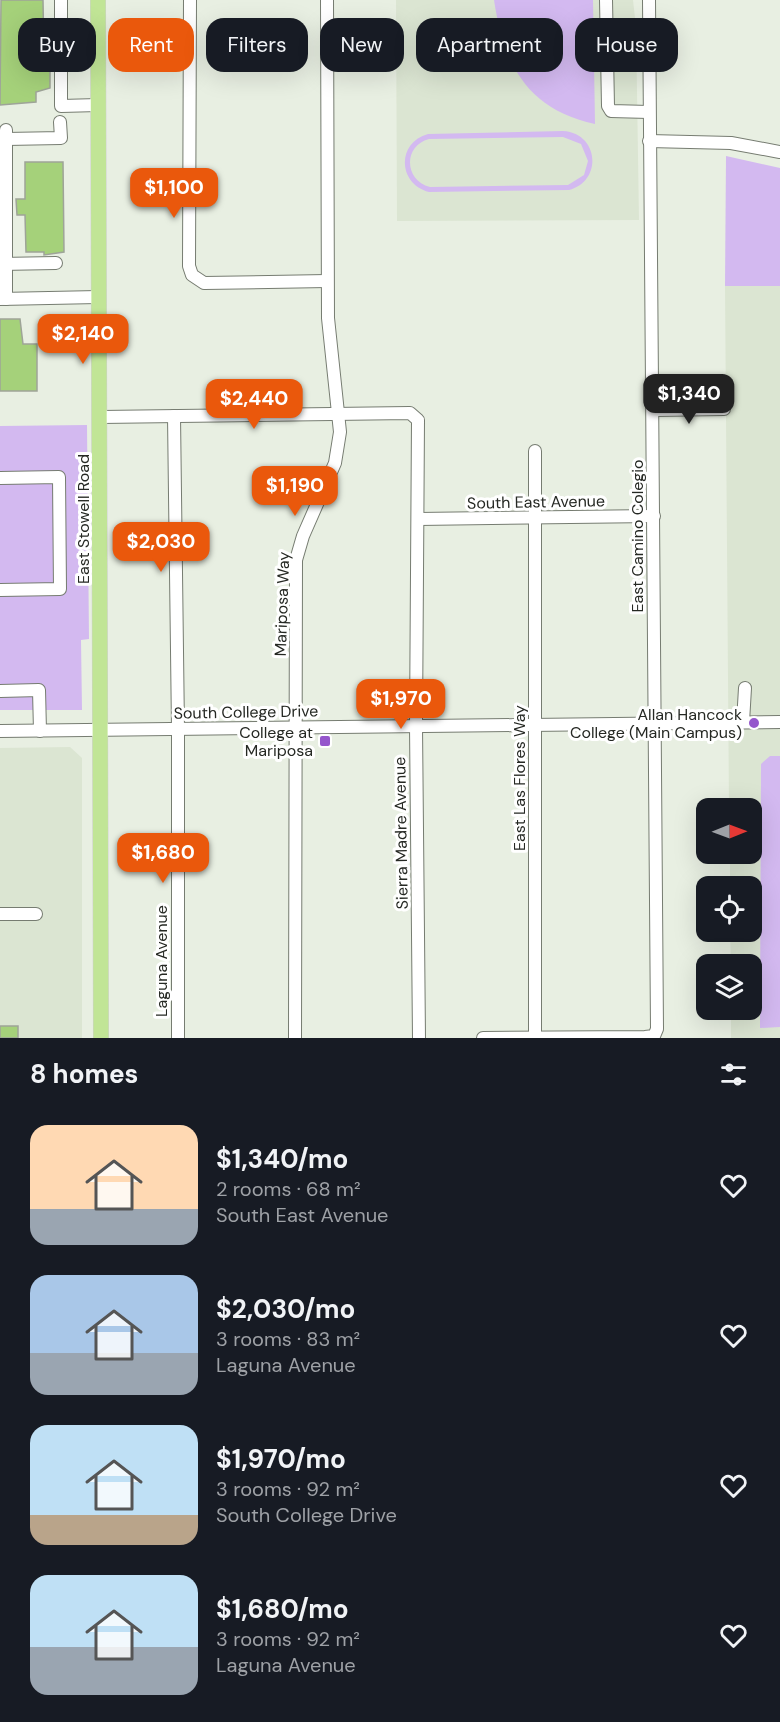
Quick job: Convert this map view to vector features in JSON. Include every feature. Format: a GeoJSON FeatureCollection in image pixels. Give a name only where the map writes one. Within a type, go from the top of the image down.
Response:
{"type":"FeatureCollection","features":[{"type":"Feature","properties":{"kind":"main road","name":"East Stowell Road"},"geometry":{"type":"LineString","coordinates":[[98,0],[102,1038]]}},
{"type":"Feature","properties":{"kind":"street"},"geometry":{"type":"LineString","coordinates":[[61,0],[61,106],[98,105]]}},
{"type":"Feature","properties":{"kind":"street"},"geometry":{"type":"LineString","coordinates":[[190,0],[189,266],[192,275],[204,284],[327,281]]}},
{"type":"Feature","properties":{"kind":"street","name":"Mariposa Way"},"geometry":{"type":"LineString","coordinates":[[295,1038],[296,560],[303,536],[335,463],[340,432],[327,281],[327,0]]}},
{"type":"Feature","properties":{"kind":"street"},"geometry":{"type":"LineString","coordinates":[[606,0],[608,106],[611,111],[618,113],[649,112]]}},
{"type":"Feature","properties":{"kind":"street","name":"East Camino Colegio"},"geometry":{"type":"LineString","coordinates":[[535,1037],[654,1036],[657,1029],[649,0]]}},
{"type":"Feature","properties":{"kind":"street"},"geometry":{"type":"LineString","coordinates":[[60,122],[61,138],[3,131],[3,299],[98,297]]}},
{"type":"Feature","properties":{"kind":"street"},"geometry":{"type":"LineString","coordinates":[[649,141],[731,143],[780,152]]}},
{"type":"Feature","properties":{"kind":"street"},"geometry":{"type":"LineString","coordinates":[[3,264],[56,263]]}},
{"type":"Feature","properties":{"kind":"street"},"geometry":{"type":"LineString","coordinates":[[653,410],[724,409]]}},
{"type":"Feature","properties":{"kind":"street"},"geometry":{"type":"LineString","coordinates":[[101,417],[339,414]]}},
{"type":"Feature","properties":{"kind":"street","name":"Sierra Madre Avenue"},"geometry":{"type":"LineString","coordinates":[[339,414],[413,414],[418,420],[416,726],[419,1038]]}},
{"type":"Feature","properties":{"kind":"street","name":"Laguna Avenue"},"geometry":{"type":"LineString","coordinates":[[174,416],[178,729],[178,1038]]}},
{"type":"Feature","properties":{"kind":"street","name":"East Las Flores Way"},"geometry":{"type":"LineString","coordinates":[[535,1037],[536,451]]}},
{"type":"Feature","properties":{"kind":"street"},"geometry":{"type":"LineString","coordinates":[[0,478],[59,477],[60,589],[0,590]]}},
{"type":"Feature","properties":{"kind":"street","name":"South East Avenue"},"geometry":{"type":"LineString","coordinates":[[418,519],[654,516]]}},
{"type":"Feature","properties":{"kind":"street"},"geometry":{"type":"LineString","coordinates":[[744,722],[745,688]]}},
{"type":"Feature","properties":{"kind":"street"},"geometry":{"type":"LineString","coordinates":[[0,691],[39,690],[40,731]]}},
{"type":"Feature","properties":{"kind":"street","name":"South College Drive"},"geometry":{"type":"LineString","coordinates":[[0,731],[780,722]]}},
{"type":"Feature","properties":{"kind":"street"},"geometry":{"type":"LineString","coordinates":[[0,914],[36,914]]}},
{"type":"Feature","properties":{"kind":"street"},"geometry":{"type":"LineString","coordinates":[[483,1038],[535,1037]]}},
{"type":"Feature","properties":{"kind":"shaded area"},"geometry":{"type":"Polygon","coordinates":[[[396,0],[633,0],[635,18],[575,18],[575,72],[637,72],[639,220],[397,221],[396,72],[404,72],[404,18],[396,18],[396,0]]]}},
{"type":"Feature","properties":{"kind":"shaded area"},"geometry":{"type":"Polygon","coordinates":[[[494,0],[593,0],[593,18],[575,18],[575,72],[594,72],[595,124],[572,117],[552,107],[536,95],[517,72],[563,72],[563,18],[497,18],[494,0]]]}},
{"type":"Feature","properties":{"kind":"shaded area"},"geometry":{"type":"Polygon","coordinates":[[[563,131],[575,134],[584,140],[590,148],[592,168],[580,185],[569,190],[429,192],[419,188],[411,181],[405,163],[410,146],[428,134],[563,131]],[[563,137],[429,139],[415,148],[411,155],[411,171],[415,178],[430,187],[568,185],[584,175],[588,161],[581,144],[563,137]]]}},
{"type":"Feature","properties":{"kind":"shaded area"},"geometry":{"type":"Polygon","coordinates":[[[726,156],[780,168],[780,286],[725,286],[726,156]]]}},
{"type":"Feature","properties":{"kind":"shaded area","name":"Allan Hancock College (Main Campus)"},"geometry":{"type":"Polygon","coordinates":[[[725,286],[780,286],[780,1038],[731,1038],[731,1020],[762,1020],[762,954],[731,954],[730,942],[762,942],[762,876],[730,876],[730,864],[762,864],[762,798],[729,798],[725,286]]]}},
{"type":"Feature","properties":{"kind":"shaded area"},"geometry":{"type":"Polygon","coordinates":[[[87,425],[89,639],[81,640],[82,710],[0,710],[0,426],[87,425]]]}},
{"type":"Feature","properties":{"kind":"shaded area"},"geometry":{"type":"Polygon","coordinates":[[[70,747],[82,758],[82,1038],[0,1038],[0,748],[70,747]]]}},
{"type":"Feature","properties":{"kind":"shaded area"},"geometry":{"type":"Polygon","coordinates":[[[770,756],[780,756],[780,1027],[760,1028],[760,1020],[762,1020],[761,764],[770,756]]]}},
{"type":"Feature","properties":{"kind":"building"},"geometry":{"type":"Polygon","coordinates":[[[1,0],[43,0],[43,18],[18,18],[18,72],[50,72],[50,88],[36,92],[36,102],[0,105],[1,0]]]}},
{"type":"Feature","properties":{"kind":"building"},"geometry":{"type":"Polygon","coordinates":[[[25,162],[63,162],[64,252],[44,255],[44,252],[26,252],[25,215],[17,215],[16,199],[25,199],[25,162]]]}},
{"type":"Feature","properties":{"kind":"building"},"geometry":{"type":"Polygon","coordinates":[[[0,319],[20,319],[23,344],[37,344],[37,391],[0,391],[0,319]]]}},
{"type":"Feature","properties":{"kind":"building"},"geometry":{"type":"Polygon","coordinates":[[[0,1026],[18,1026],[18,1038],[0,1038],[0,1026]]]}},
{"type":"Feature","properties":{"kind":"place","name":"Allan Hancock College (Main Campus)"},"geometry":{"type":"Point","coordinates":[754,723]}},
{"type":"Feature","properties":{"kind":"place","name":"College at Mariposa"},"geometry":{"type":"Point","coordinates":[325,741]}}]}
